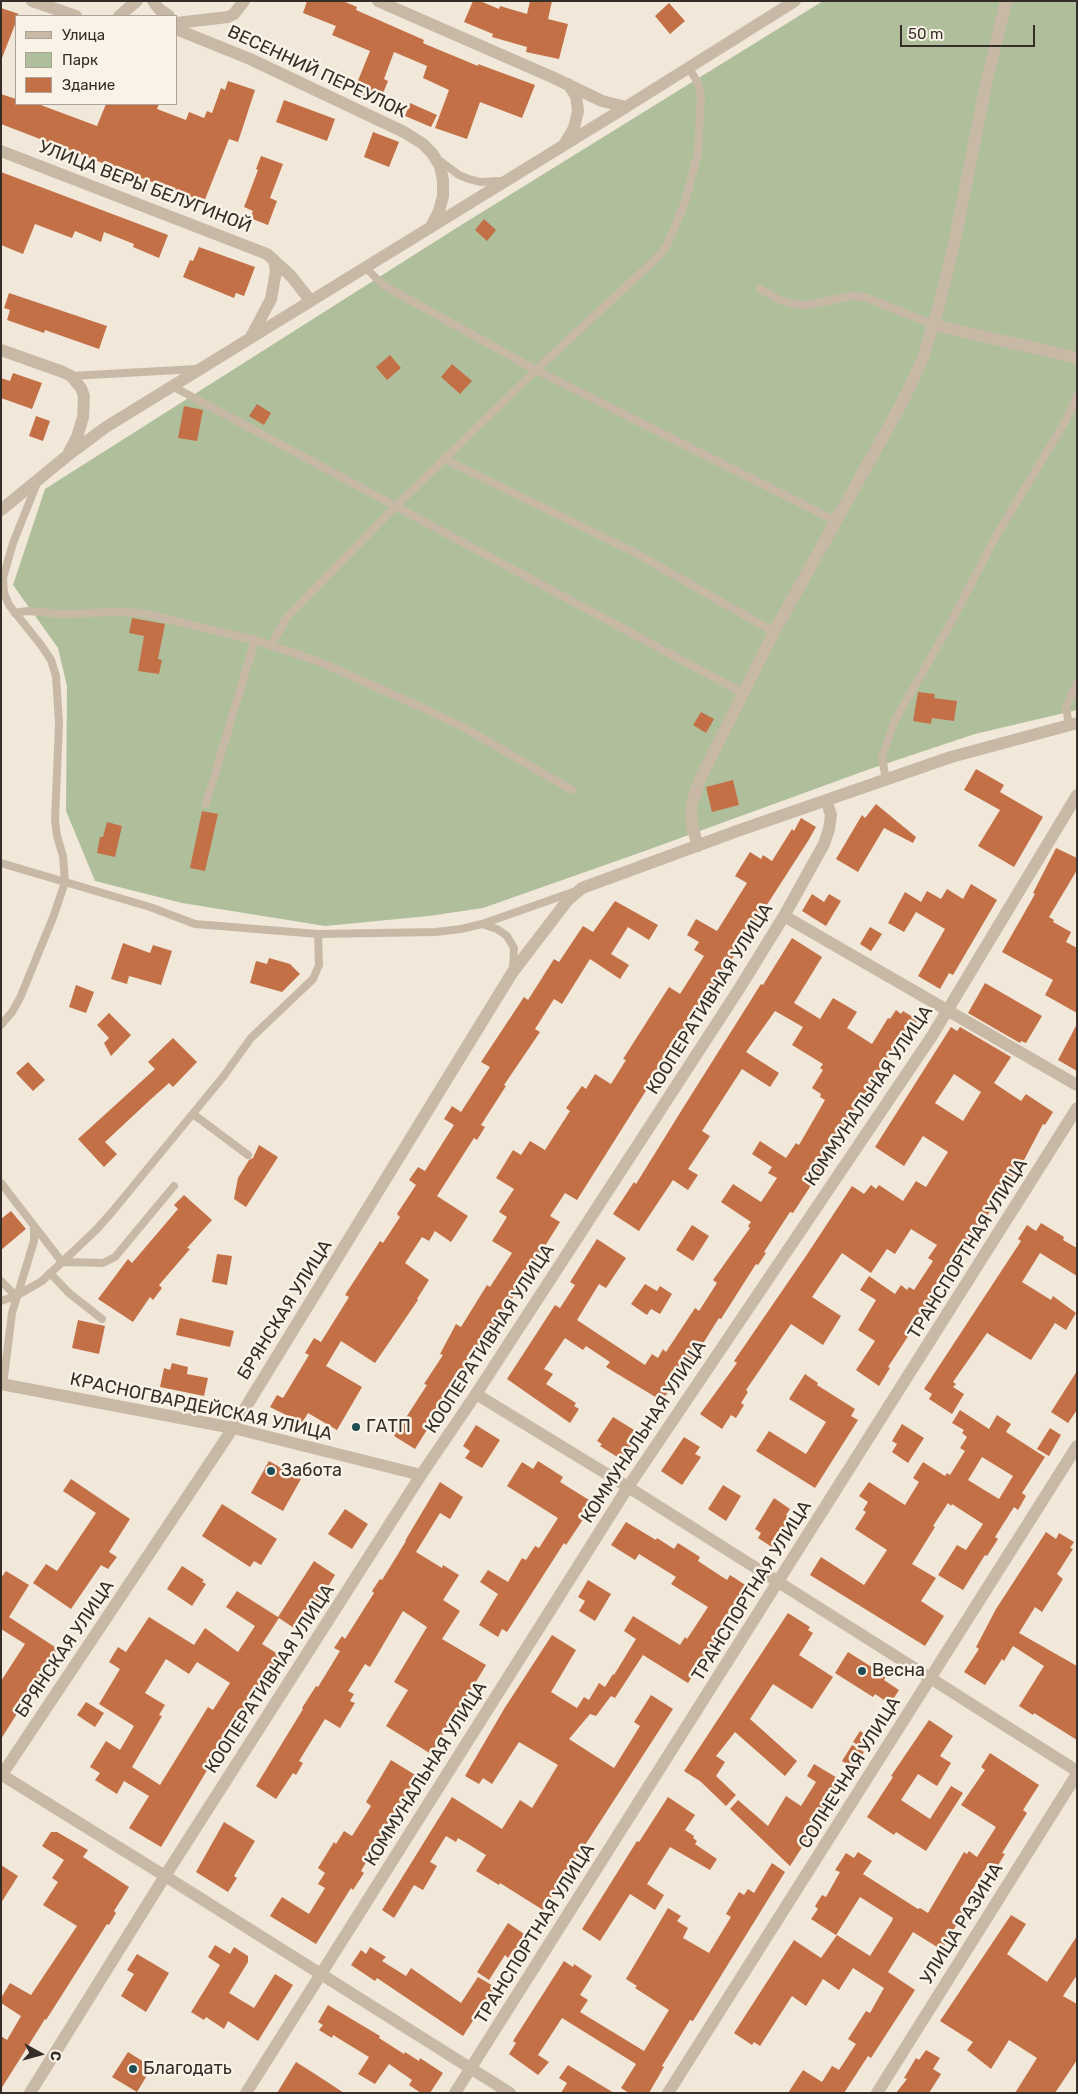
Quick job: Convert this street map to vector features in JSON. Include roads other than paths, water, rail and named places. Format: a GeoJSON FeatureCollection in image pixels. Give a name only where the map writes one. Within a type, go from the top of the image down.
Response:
{"type":"FeatureCollection","features":[{"type":"Feature","properties":{"kind":"street"},"geometry":{"type":"LineString","coordinates":[[32,1],[73,15]]}},
{"type":"Feature","properties":{"kind":"street"},"geometry":{"type":"LineString","coordinates":[[120,15],[137,1]]}},
{"type":"Feature","properties":{"kind":"street"},"geometry":{"type":"LineString","coordinates":[[153,1],[158,9],[167,15]]}},
{"type":"Feature","properties":{"kind":"street"},"geometry":{"type":"LineString","coordinates":[[178,24],[228,17],[234,14],[244,1]]}},
{"type":"Feature","properties":{"kind":"street"},"geometry":{"type":"LineString","coordinates":[[378,1],[568,84],[602,101],[626,107]]}},
{"type":"Feature","properties":{"kind":"street"},"geometry":{"type":"LineString","coordinates":[[1,510],[106,427],[795,1]]}},
{"type":"Feature","properties":{"kind":"street"},"geometry":{"type":"LineString","coordinates":[[698,846],[690,807],[694,793],[774,632],[903,401],[923,358],[934,325],[954,244],[986,84],[1006,1]]}},
{"type":"Feature","properties":{"kind":"street"},"geometry":{"type":"LineString","coordinates":[[178,19],[191,22]]}},
{"type":"Feature","properties":{"kind":"street","name":"ВЕСЕННИЙ ПЕРЕУЛОК"},"geometry":{"type":"LineString","coordinates":[[178,30],[250,59],[404,132],[423,144],[435,158]]}},
{"type":"Feature","properties":{"kind":"street"},"geometry":{"type":"LineString","coordinates":[[563,146],[574,128],[578,111],[576,96],[568,84]]}},
{"type":"Feature","properties":{"kind":"street","name":"УЛИЦА ВЕРЫ БЕЛУГИНОЙ"},"geometry":{"type":"LineString","coordinates":[[1,151],[260,251],[274,260],[310,300]]}},
{"type":"Feature","properties":{"kind":"street"},"geometry":{"type":"LineString","coordinates":[[431,226],[439,211],[443,196],[443,180],[440,166],[435,158]]}},
{"type":"Feature","properties":{"kind":"street"},"geometry":{"type":"LineString","coordinates":[[250,339],[270,299],[276,277],[274,260]]}},
{"type":"Feature","properties":{"kind":"street"},"geometry":{"type":"LineString","coordinates":[[934,325],[1077,358]]}},
{"type":"Feature","properties":{"kind":"street"},"geometry":{"type":"LineString","coordinates":[[1,350],[71,376],[81,388],[84,408],[77,437],[67,456]]}},
{"type":"Feature","properties":{"kind":"street"},"geometry":{"type":"LineString","coordinates":[[582,888],[951,757],[1074,725]]}},
{"type":"Feature","properties":{"kind":"street","name":"КОММУНАЛЬНАЯ УЛИЦА"},"geometry":{"type":"LineString","coordinates":[[246,2093],[628,1487],[947,1012],[1077,795]]}},
{"type":"Feature","properties":{"kind":"street","name":"КООПЕРАТИВНАЯ УЛИЦА"},"geometry":{"type":"LineString","coordinates":[[30,2093],[165,1876],[421,1476],[739,989],[784,916],[824,844],[831,815],[826,800]]}},
{"type":"Feature","properties":{"kind":"street","name":"БРЯНСКАЯ УЛИЦА"},"geometry":{"type":"LineString","coordinates":[[1,1776],[233,1428],[512,973],[567,901],[582,888]]}},
{"type":"Feature","properties":{"kind":"street"},"geometry":{"type":"LineString","coordinates":[[784,916],[947,1012],[1077,1085]]}},
{"type":"Feature","properties":{"kind":"street","name":"ТРАНСПОРТНАЯ УЛИЦА"},"geometry":{"type":"LineString","coordinates":[[455,2093],[1077,1108]]}},
{"type":"Feature","properties":{"kind":"street","name":"КРАСНОГВАРДЕЙСКАЯ УЛИЦА"},"geometry":{"type":"LineString","coordinates":[[2,1385],[233,1428],[421,1476]]}},
{"type":"Feature","properties":{"kind":"street"},"geometry":{"type":"LineString","coordinates":[[476,1394],[628,1487],[1077,1772]]}},
{"type":"Feature","properties":{"kind":"street","name":"СОЛНЕЧНАЯ УЛИЦА"},"geometry":{"type":"LineString","coordinates":[[668,2093],[1077,1446]]}},
{"type":"Feature","properties":{"kind":"street","name":"УЛИЦА РАЗИНА"},"geometry":{"type":"LineString","coordinates":[[877,2093],[1077,1772]]}},
{"type":"Feature","properties":{"kind":"street"},"geometry":{"type":"LineString","coordinates":[[1,1776],[165,1876],[510,2093]]}},
{"type":"Feature","properties":{"kind":"lane"},"geometry":{"type":"LineString","coordinates":[[271,646],[286,618],[396,506],[536,370],[660,255],[667,245],[685,202],[698,154],[701,95],[698,83],[689,68]]}},
{"type":"Feature","properties":{"kind":"lane"},"geometry":{"type":"LineString","coordinates":[[435,158],[459,175],[469,179],[480,182],[505,181]]}},
{"type":"Feature","properties":{"kind":"lane"},"geometry":{"type":"LineString","coordinates":[[365,267],[383,285],[536,370],[836,521]]}},
{"type":"Feature","properties":{"kind":"lane"},"geometry":{"type":"LineString","coordinates":[[760,290],[792,304],[809,305],[850,296],[865,297],[934,325]]}},
{"type":"Feature","properties":{"kind":"lane"},"geometry":{"type":"LineString","coordinates":[[71,376],[200,369]]}},
{"type":"Feature","properties":{"kind":"lane"},"geometry":{"type":"LineString","coordinates":[[172,386],[743,692]]}},
{"type":"Feature","properties":{"kind":"lane"},"geometry":{"type":"LineString","coordinates":[[886,780],[882,757],[894,720],[948,628],[996,536],[1066,420],[1077,396]]}},
{"type":"Feature","properties":{"kind":"lane"},"geometry":{"type":"LineString","coordinates":[[444,459],[634,552],[774,632]]}},
{"type":"Feature","properties":{"kind":"lane"},"geometry":{"type":"LineString","coordinates":[[1,1025],[12,1012],[20,998],[54,915],[65,882],[63,856],[57,836],[55,820],[59,723],[56,676],[51,660],[9,605],[4,593],[2,578],[13,543],[38,479]]}},
{"type":"Feature","properties":{"kind":"lane"},"geometry":{"type":"LineString","coordinates":[[15,613],[27,611],[62,614],[141,613],[255,640],[320,662],[423,708],[471,732],[572,790]]}},
{"type":"Feature","properties":{"kind":"lane"},"geometry":{"type":"LineString","coordinates":[[206,804],[255,640]]}},
{"type":"Feature","properties":{"kind":"lane"},"geometry":{"type":"LineString","coordinates":[[1074,725],[1066,707],[1077,683]]}},
{"type":"Feature","properties":{"kind":"lane"},"geometry":{"type":"LineString","coordinates":[[1,863],[150,907],[195,924],[318,934],[436,932],[482,924],[582,888]]}},
{"type":"Feature","properties":{"kind":"lane"},"geometry":{"type":"LineString","coordinates":[[482,924],[502,931],[511,941],[514,957],[512,973]]}},
{"type":"Feature","properties":{"kind":"lane"},"geometry":{"type":"LineString","coordinates":[[1,1301],[16,1296],[42,1281],[112,1212],[223,1077],[251,1038],[313,979],[319,964],[318,934]]}},
{"type":"Feature","properties":{"kind":"lane"},"geometry":{"type":"LineString","coordinates":[[193,1114],[248,1155]]}},
{"type":"Feature","properties":{"kind":"lane"},"geometry":{"type":"LineString","coordinates":[[1,1183],[62,1262]]}},
{"type":"Feature","properties":{"kind":"lane"},"geometry":{"type":"LineString","coordinates":[[62,1262],[103,1263],[110,1261],[174,1186]]}},
{"type":"Feature","properties":{"kind":"lane"},"geometry":{"type":"LineString","coordinates":[[2,1385],[16,1296],[34,1241],[33,1224]]}},
{"type":"Feature","properties":{"kind":"lane"},"geometry":{"type":"LineString","coordinates":[[50,1273],[70,1293],[102,1319]]}},
{"type":"Feature","properties":{"kind":"lane"},"geometry":{"type":"LineString","coordinates":[[1,1281],[16,1296]]}},
{"type":"Feature","properties":{"kind":"place","name":"ГАТП"},"geometry":{"type":"Point","coordinates":[356,1427]}},
{"type":"Feature","properties":{"kind":"place","name":"Забота"},"geometry":{"type":"Point","coordinates":[271,1471]}},
{"type":"Feature","properties":{"kind":"place","name":"Весна"},"geometry":{"type":"Point","coordinates":[862,1671]}},
{"type":"Feature","properties":{"kind":"place","name":"Благодать"},"geometry":{"type":"Point","coordinates":[133,2069]}}]}
